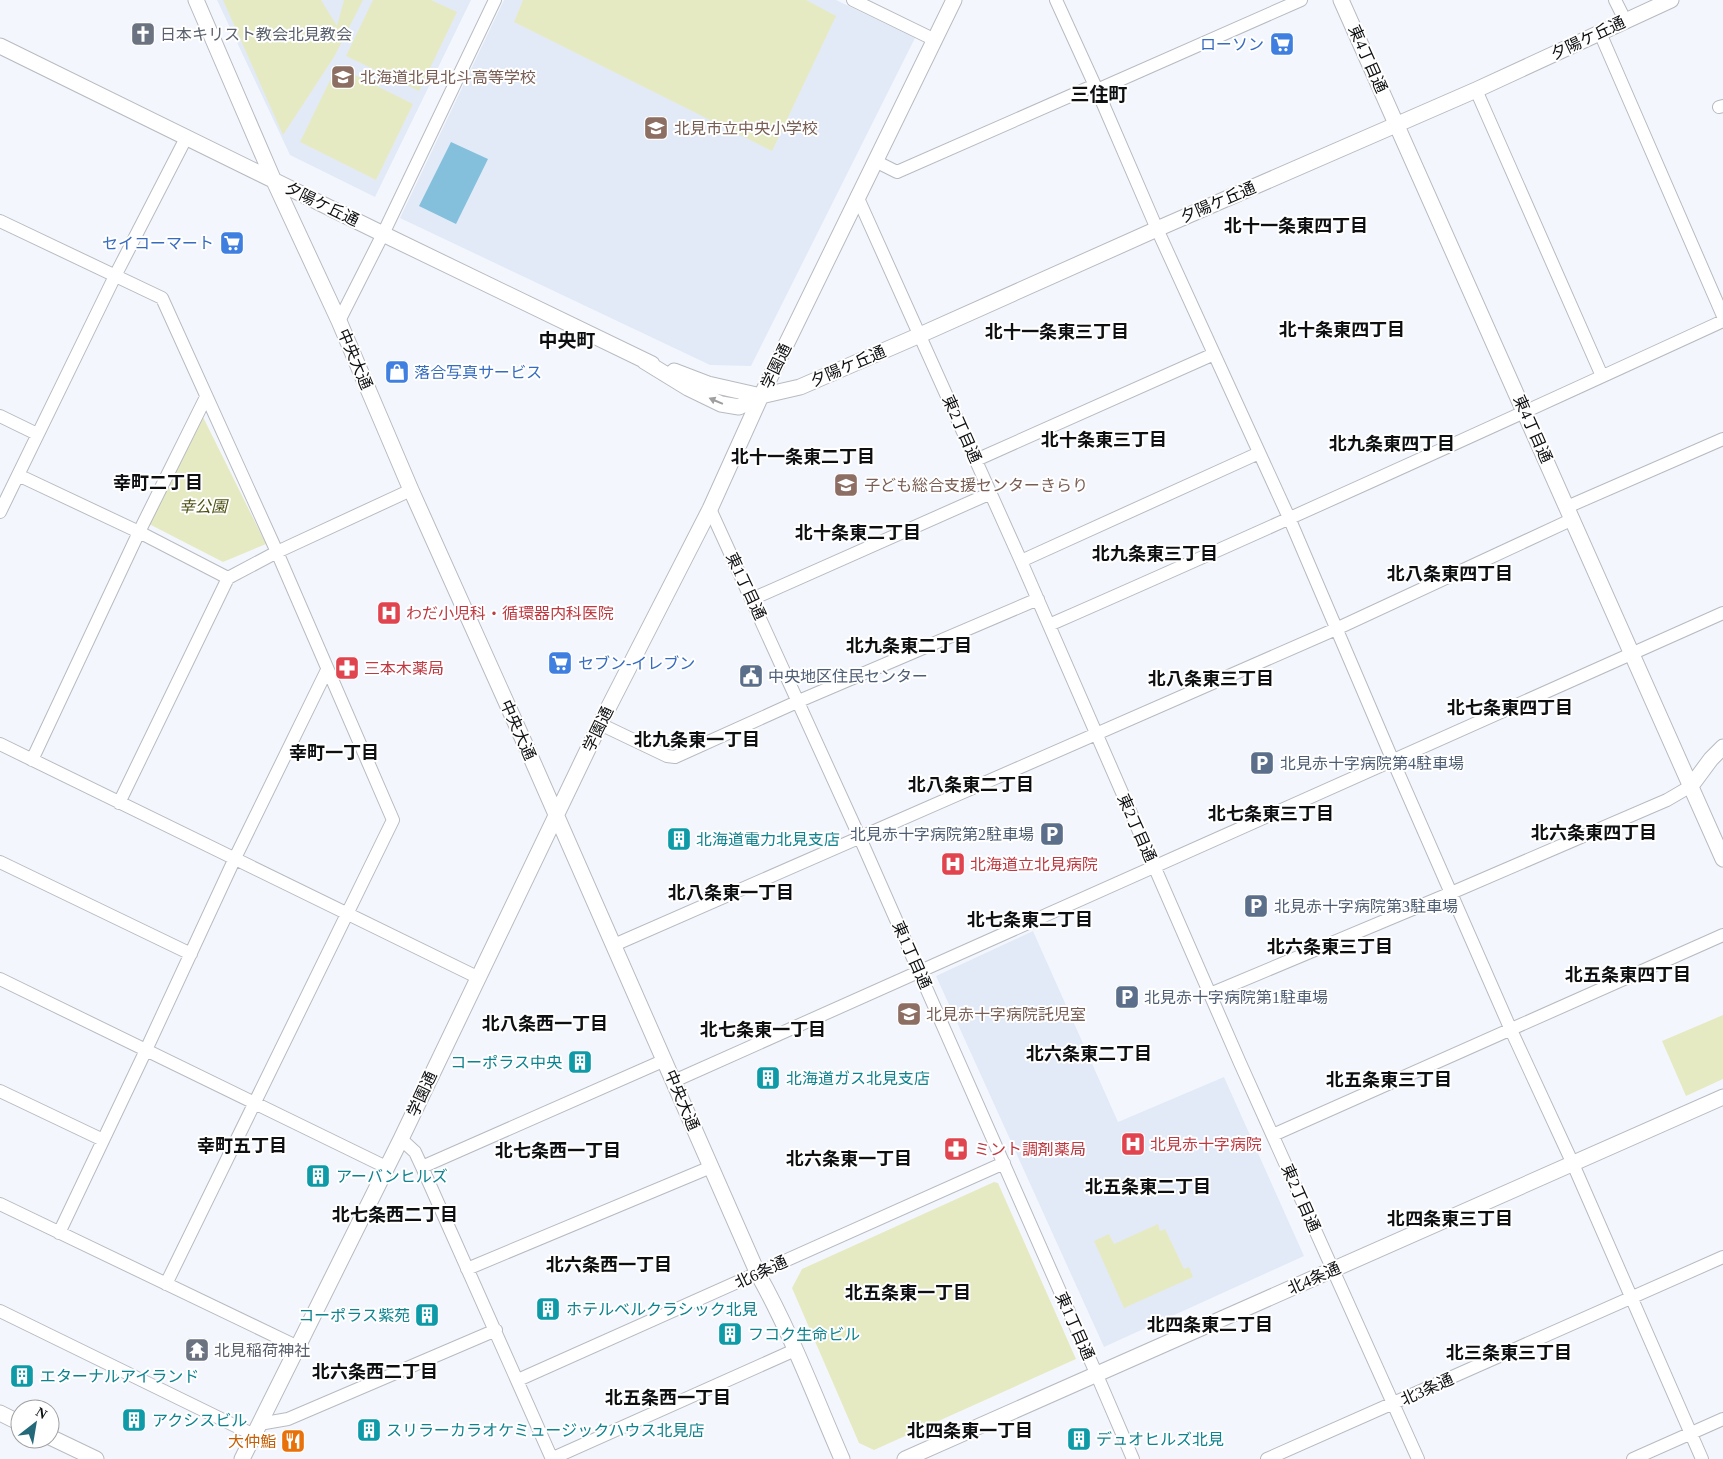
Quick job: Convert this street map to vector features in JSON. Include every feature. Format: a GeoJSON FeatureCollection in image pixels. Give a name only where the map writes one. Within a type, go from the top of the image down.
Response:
{"type":"FeatureCollection","features":[{"type":"Feature","properties":{"kind":"street","name":"中央大通"},"geometry":{"type":"LineString","coordinates":[[196,0],[274,181],[339,321],[410,490],[842,1459]]}},
{"type":"Feature","properties":{"kind":"street"},"geometry":{"type":"LineString","coordinates":[[339,321],[383,234],[495,0]]}},
{"type":"Feature","properties":{"kind":"street"},"geometry":{"type":"LineString","coordinates":[[853,0],[935,40]]}},
{"type":"Feature","properties":{"kind":"street","name":"学園通"},"geometry":{"type":"LineString","coordinates":[[242,1459],[401,1139],[477,977],[600,724],[710,509],[761,396],[954,0]]}},
{"type":"Feature","properties":{"kind":"street"},"geometry":{"type":"LineString","coordinates":[[1056,0],[1157,229],[1290,520],[1511,1030],[1573,1164],[1702,1459]]}},
{"type":"Feature","properties":{"kind":"street"},"geometry":{"type":"LineString","coordinates":[[875,161],[898,172],[1301,0]]}},
{"type":"Feature","properties":{"kind":"street","name":"東4丁目通"},"geometry":{"type":"LineString","coordinates":[[1341,0],[1723,859]]}},
{"type":"Feature","properties":{"kind":"street"},"geometry":{"type":"LineString","coordinates":[[1615,0],[1625,20]]}},
{"type":"Feature","properties":{"kind":"street","name":"夕陽ケ丘通"},"geometry":{"type":"LineString","coordinates":[[0,46],[644,361],[708,384],[761,396],[800,386],[920,335],[1476,90],[1671,0]]}},
{"type":"Feature","properties":{"kind":"street"},"geometry":{"type":"LineString","coordinates":[[1600,32],[1723,316]]}},
{"type":"Feature","properties":{"kind":"street"},"geometry":{"type":"LineString","coordinates":[[1476,90],[1602,376]]}},
{"type":"Feature","properties":{"kind":"street"},"geometry":{"type":"LineString","coordinates":[[0,512],[115,276],[186,138]]}},
{"type":"Feature","properties":{"kind":"street","name":"東2丁目通"},"geometry":{"type":"LineString","coordinates":[[857,196],[991,493],[1210,994],[1418,1459]]}},
{"type":"Feature","properties":{"kind":"street"},"geometry":{"type":"LineString","coordinates":[[0,221],[162,298],[277,552],[393,820],[166,1284]]}},
{"type":"Feature","properties":{"kind":"street"},"geometry":{"type":"LineString","coordinates":[[1049,625],[1290,520],[1723,321]]}},
{"type":"Feature","properties":{"kind":"street"},"geometry":{"type":"LineString","coordinates":[[976,460],[1214,354]]}},
{"type":"Feature","properties":{"kind":"street"},"geometry":{"type":"LineString","coordinates":[[32,760],[139,532],[206,397]]}},
{"type":"Feature","properties":{"kind":"street"},"geometry":{"type":"LineString","coordinates":[[0,416],[37,434]]}},
{"type":"Feature","properties":{"kind":"street"},"geometry":{"type":"LineString","coordinates":[[614,945],[1336,629],[1570,513],[1723,440]]}},
{"type":"Feature","properties":{"kind":"street"},"geometry":{"type":"LineString","coordinates":[[1021,561],[1259,453]]}},
{"type":"Feature","properties":{"kind":"street"},"geometry":{"type":"LineString","coordinates":[[18,475],[139,532],[228,578]]}},
{"type":"Feature","properties":{"kind":"street"},"geometry":{"type":"LineString","coordinates":[[120,803],[228,578],[277,552],[410,490]]}},
{"type":"Feature","properties":{"kind":"street"},"geometry":{"type":"LineString","coordinates":[[752,599],[991,493]]}},
{"type":"Feature","properties":{"kind":"street","name":"東1丁目通"},"geometry":{"type":"LineString","coordinates":[[710,509],[860,838],[1096,1373],[1132,1459]]}},
{"type":"Feature","properties":{"kind":"street"},"geometry":{"type":"LineString","coordinates":[[600,724],[667,756],[675,757],[1038,599]]}},
{"type":"Feature","properties":{"kind":"street"},"geometry":{"type":"LineString","coordinates":[[674,1081],[1723,613]]}},
{"type":"Feature","properties":{"kind":"street"},"geometry":{"type":"LineString","coordinates":[[59,1233],[235,858],[328,670]]}},
{"type":"Feature","properties":{"kind":"street"},"geometry":{"type":"LineString","coordinates":[[0,744],[477,977]]}},
{"type":"Feature","properties":{"kind":"street"},"geometry":{"type":"LineString","coordinates":[[1210,994],[1452,893],[1667,800],[1691,786],[1723,747]]}},
{"type":"Feature","properties":{"kind":"street"},"geometry":{"type":"LineString","coordinates":[[0,862],[191,954]]}},
{"type":"Feature","properties":{"kind":"street"},"geometry":{"type":"LineString","coordinates":[[1273,1135],[1723,935]]}},
{"type":"Feature","properties":{"kind":"street"},"geometry":{"type":"LineString","coordinates":[[0,979],[254,1104],[386,1166]]}},
{"type":"Feature","properties":{"kind":"street"},"geometry":{"type":"LineString","coordinates":[[422,1167],[665,1060]]}},
{"type":"Feature","properties":{"kind":"street"},"geometry":{"type":"LineString","coordinates":[[0,1091],[103,1140]]}},
{"type":"Feature","properties":{"kind":"street","name":"北4条通"},"geometry":{"type":"LineString","coordinates":[[905,1459],[1723,1097]]}},
{"type":"Feature","properties":{"kind":"street"},"geometry":{"type":"LineString","coordinates":[[401,1139],[415,1152],[552,1459],[795,1350]]}},
{"type":"Feature","properties":{"kind":"street","name":"北6条通"},"geometry":{"type":"LineString","coordinates":[[518,1380],[1004,1163]]}},
{"type":"Feature","properties":{"kind":"street"},"geometry":{"type":"LineString","coordinates":[[468,1269],[711,1167]]}},
{"type":"Feature","properties":{"kind":"street"},"geometry":{"type":"LineString","coordinates":[[0,1204],[298,1346]]}},
{"type":"Feature","properties":{"kind":"street","name":"北3条通"},"geometry":{"type":"LineString","coordinates":[[1268,1459],[1723,1257]]}},
{"type":"Feature","properties":{"kind":"street"},"geometry":{"type":"LineString","coordinates":[[0,1311],[257,1429],[288,1419],[496,1330]]}},
{"type":"Feature","properties":{"kind":"street"},"geometry":{"type":"LineString","coordinates":[[1633,1459],[1723,1419]]}},
{"type":"Feature","properties":{"kind":"street"},"geometry":{"type":"LineString","coordinates":[[60,1442],[96,1459]]}},
{"type":"Feature","properties":{"kind":"shaded area","name":"北海道北見北斗高等学校"},"geometry":{"type":"Polygon","coordinates":[[[217,0],[471,0],[375,197],[290,155],[217,0]]]}},
{"type":"Feature","properties":{"kind":"shaded area","name":"北見市立中央小学校"},"geometry":{"type":"Polygon","coordinates":[[[504,0],[836,0],[915,38],[751,366],[710,365],[400,218],[504,0]]]}},
{"type":"Feature","properties":{"kind":"shaded area","name":"北見赤十字病院"},"geometry":{"type":"Polygon","coordinates":[[[1033,931],[1118,1122],[1224,1077],[1304,1256],[1104,1347],[936,976],[1033,931]]]}},
{"type":"Feature","properties":{"kind":"green space"},"geometry":{"type":"Polygon","coordinates":[[[223,0],[321,0],[337,26],[344,0],[363,0],[334,57],[283,135],[223,0]]]}},
{"type":"Feature","properties":{"kind":"green space"},"geometry":{"type":"Polygon","coordinates":[[[373,0],[431,0],[457,12],[419,91],[346,56],[373,0]]]}},
{"type":"Feature","properties":{"kind":"green space"},"geometry":{"type":"Polygon","coordinates":[[[523,0],[806,0],[836,16],[772,151],[514,22],[523,0]]]}},
{"type":"Feature","properties":{"kind":"green space"},"geometry":{"type":"Polygon","coordinates":[[[337,66],[413,104],[376,180],[300,142],[337,66]]]}},
{"type":"Feature","properties":{"kind":"green space","name":"幸公園"},"geometry":{"type":"Polygon","coordinates":[[[203,417],[266,544],[223,562],[149,524],[203,417]]]}},
{"type":"Feature","properties":{"kind":"green space"},"geometry":{"type":"Polygon","coordinates":[[[1723,1015],[1723,1079],[1686,1096],[1662,1041],[1723,1015]]]}},
{"type":"Feature","properties":{"kind":"green space"},"geometry":{"type":"Polygon","coordinates":[[[994,1182],[998,1183],[1076,1359],[874,1450],[859,1443],[792,1288],[802,1269],[994,1182]]]}},
{"type":"Feature","properties":{"kind":"green space"},"geometry":{"type":"Polygon","coordinates":[[[1158,1224],[1160,1231],[1165,1229],[1184,1269],[1189,1267],[1193,1277],[1124,1308],[1094,1241],[1109,1234],[1114,1244],[1158,1224]]]}},
{"type":"Feature","properties":{"kind":"water"},"geometry":{"type":"Polygon","coordinates":[[[451,142],[488,159],[456,224],[419,206],[451,142]]]}},
{"type":"Feature","properties":{"kind":"place","name":"日本キリスト教会北見教会"},"geometry":{"type":"Point","coordinates":[143,34]}},
{"type":"Feature","properties":{"kind":"place","name":"ローソン"},"geometry":{"type":"Point","coordinates":[1282,44]}},
{"type":"Feature","properties":{"kind":"place","name":"北海道北見北斗高等学校"},"geometry":{"type":"Point","coordinates":[343,77]}},
{"type":"Feature","properties":{"kind":"place","name":"北見市立中央小学校"},"geometry":{"type":"Point","coordinates":[656,128]}},
{"type":"Feature","properties":{"kind":"place","name":"セイコーマート"},"geometry":{"type":"Point","coordinates":[232,243]}},
{"type":"Feature","properties":{"kind":"place","name":"落合写真サービス"},"geometry":{"type":"Point","coordinates":[397,372]}},
{"type":"Feature","properties":{"kind":"place","name":"子ども総合支援センターきらり"},"geometry":{"type":"Point","coordinates":[846,485]}},
{"type":"Feature","properties":{"kind":"place","name":"わだ小児科・循環器内科医院"},"geometry":{"type":"Point","coordinates":[389,613]}},
{"type":"Feature","properties":{"kind":"place","name":"セブン-イレブン"},"geometry":{"type":"Point","coordinates":[560,663]}},
{"type":"Feature","properties":{"kind":"place","name":"三本木薬局"},"geometry":{"type":"Point","coordinates":[347,668]}},
{"type":"Feature","properties":{"kind":"place","name":"中央地区住民センター"},"geometry":{"type":"Point","coordinates":[751,676]}},
{"type":"Feature","properties":{"kind":"place","name":"北見赤十字病院第4駐車場"},"geometry":{"type":"Point","coordinates":[1262,763]}},
{"type":"Feature","properties":{"kind":"place","name":"北見赤十字病院第2駐車場"},"geometry":{"type":"Point","coordinates":[1052,834]}},
{"type":"Feature","properties":{"kind":"place","name":"北海道電力北見支店"},"geometry":{"type":"Point","coordinates":[679,839]}},
{"type":"Feature","properties":{"kind":"place","name":"北海道立北見病院"},"geometry":{"type":"Point","coordinates":[953,864]}},
{"type":"Feature","properties":{"kind":"place","name":"北見赤十字病院第3駐車場"},"geometry":{"type":"Point","coordinates":[1256,906]}},
{"type":"Feature","properties":{"kind":"place","name":"北見赤十字病院第1駐車場"},"geometry":{"type":"Point","coordinates":[1127,997]}},
{"type":"Feature","properties":{"kind":"place","name":"北見赤十字病院託児室"},"geometry":{"type":"Point","coordinates":[909,1014]}},
{"type":"Feature","properties":{"kind":"place","name":"コーポラス中央"},"geometry":{"type":"Point","coordinates":[580,1062]}},
{"type":"Feature","properties":{"kind":"place","name":"北海道ガス北見支店"},"geometry":{"type":"Point","coordinates":[768,1078]}},
{"type":"Feature","properties":{"kind":"place","name":"北見赤十字病院"},"geometry":{"type":"Point","coordinates":[1133,1144]}},
{"type":"Feature","properties":{"kind":"place","name":"ミント調剤薬局"},"geometry":{"type":"Point","coordinates":[956,1149]}},
{"type":"Feature","properties":{"kind":"place","name":"アーバンヒルズ"},"geometry":{"type":"Point","coordinates":[318,1176]}},
{"type":"Feature","properties":{"kind":"place","name":"ホテルベルクラシック北見"},"geometry":{"type":"Point","coordinates":[548,1309]}},
{"type":"Feature","properties":{"kind":"place","name":"コーポラス紫苑"},"geometry":{"type":"Point","coordinates":[427,1315]}},
{"type":"Feature","properties":{"kind":"place","name":"フコク生命ビル"},"geometry":{"type":"Point","coordinates":[730,1334]}},
{"type":"Feature","properties":{"kind":"place","name":"北見稲荷神社"},"geometry":{"type":"Point","coordinates":[197,1350]}},
{"type":"Feature","properties":{"kind":"place","name":"エターナルアイランド"},"geometry":{"type":"Point","coordinates":[22,1376]}},
{"type":"Feature","properties":{"kind":"place","name":"アクシスビル"},"geometry":{"type":"Point","coordinates":[134,1420]}},
{"type":"Feature","properties":{"kind":"place","name":"スリラーカラオケミュージックハウス北見店"},"geometry":{"type":"Point","coordinates":[369,1430]}},
{"type":"Feature","properties":{"kind":"place","name":"デュオヒルズ北見"},"geometry":{"type":"Point","coordinates":[1079,1439]}},
{"type":"Feature","properties":{"kind":"place","name":"大仲鮨"},"geometry":{"type":"Point","coordinates":[293,1441]}},
{"type":"Feature","properties":{"kind":"district","name":"三住町"},"geometry":{"type":"Point","coordinates":[1099,94]}},
{"type":"Feature","properties":{"kind":"district","name":"北十一条東四丁目"},"geometry":{"type":"Point","coordinates":[1296,226]}},
{"type":"Feature","properties":{"kind":"district","name":"北十条東四丁目"},"geometry":{"type":"Point","coordinates":[1342,330]}},
{"type":"Feature","properties":{"kind":"district","name":"北十一条東三丁目"},"geometry":{"type":"Point","coordinates":[1057,332]}},
{"type":"Feature","properties":{"kind":"district","name":"中央町"},"geometry":{"type":"Point","coordinates":[567,340]}},
{"type":"Feature","properties":{"kind":"district","name":"北十条東三丁目"},"geometry":{"type":"Point","coordinates":[1104,440]}},
{"type":"Feature","properties":{"kind":"district","name":"北九条東四丁目"},"geometry":{"type":"Point","coordinates":[1392,444]}},
{"type":"Feature","properties":{"kind":"district","name":"北十一条東二丁目"},"geometry":{"type":"Point","coordinates":[803,457]}},
{"type":"Feature","properties":{"kind":"district","name":"幸町二丁目"},"geometry":{"type":"Point","coordinates":[158,483]}},
{"type":"Feature","properties":{"kind":"district","name":"北十条東二丁目"},"geometry":{"type":"Point","coordinates":[858,533]}},
{"type":"Feature","properties":{"kind":"district","name":"北九条東三丁目"},"geometry":{"type":"Point","coordinates":[1155,554]}},
{"type":"Feature","properties":{"kind":"district","name":"北八条東四丁目"},"geometry":{"type":"Point","coordinates":[1450,574]}},
{"type":"Feature","properties":{"kind":"district","name":"北九条東二丁目"},"geometry":{"type":"Point","coordinates":[909,646]}},
{"type":"Feature","properties":{"kind":"district","name":"北八条東三丁目"},"geometry":{"type":"Point","coordinates":[1211,679]}},
{"type":"Feature","properties":{"kind":"district","name":"北七条東四丁目"},"geometry":{"type":"Point","coordinates":[1510,708]}},
{"type":"Feature","properties":{"kind":"district","name":"北九条東一丁目"},"geometry":{"type":"Point","coordinates":[697,740]}},
{"type":"Feature","properties":{"kind":"district","name":"幸町一丁目"},"geometry":{"type":"Point","coordinates":[334,753]}},
{"type":"Feature","properties":{"kind":"district","name":"北八条東二丁目"},"geometry":{"type":"Point","coordinates":[971,785]}},
{"type":"Feature","properties":{"kind":"district","name":"北七条東三丁目"},"geometry":{"type":"Point","coordinates":[1271,814]}},
{"type":"Feature","properties":{"kind":"district","name":"北六条東四丁目"},"geometry":{"type":"Point","coordinates":[1594,833]}},
{"type":"Feature","properties":{"kind":"district","name":"北八条東一丁目"},"geometry":{"type":"Point","coordinates":[731,893]}},
{"type":"Feature","properties":{"kind":"district","name":"北七条東二丁目"},"geometry":{"type":"Point","coordinates":[1030,920]}},
{"type":"Feature","properties":{"kind":"district","name":"北六条東三丁目"},"geometry":{"type":"Point","coordinates":[1330,947]}},
{"type":"Feature","properties":{"kind":"district","name":"北五条東四丁目"},"geometry":{"type":"Point","coordinates":[1628,975]}},
{"type":"Feature","properties":{"kind":"district","name":"北八条西一丁目"},"geometry":{"type":"Point","coordinates":[545,1024]}},
{"type":"Feature","properties":{"kind":"district","name":"北七条東一丁目"},"geometry":{"type":"Point","coordinates":[763,1030]}},
{"type":"Feature","properties":{"kind":"district","name":"北六条東二丁目"},"geometry":{"type":"Point","coordinates":[1089,1054]}},
{"type":"Feature","properties":{"kind":"district","name":"北五条東三丁目"},"geometry":{"type":"Point","coordinates":[1389,1080]}},
{"type":"Feature","properties":{"kind":"district","name":"幸町五丁目"},"geometry":{"type":"Point","coordinates":[242,1146]}},
{"type":"Feature","properties":{"kind":"district","name":"北七条西一丁目"},"geometry":{"type":"Point","coordinates":[558,1151]}},
{"type":"Feature","properties":{"kind":"district","name":"北六条東一丁目"},"geometry":{"type":"Point","coordinates":[849,1159]}},
{"type":"Feature","properties":{"kind":"district","name":"北五条東二丁目"},"geometry":{"type":"Point","coordinates":[1148,1187]}},
{"type":"Feature","properties":{"kind":"district","name":"北七条西二丁目"},"geometry":{"type":"Point","coordinates":[395,1215]}},
{"type":"Feature","properties":{"kind":"district","name":"北四条東三丁目"},"geometry":{"type":"Point","coordinates":[1450,1219]}},
{"type":"Feature","properties":{"kind":"district","name":"北六条西一丁目"},"geometry":{"type":"Point","coordinates":[609,1265]}},
{"type":"Feature","properties":{"kind":"district","name":"北五条東一丁目"},"geometry":{"type":"Point","coordinates":[908,1293]}},
{"type":"Feature","properties":{"kind":"district","name":"北四条東二丁目"},"geometry":{"type":"Point","coordinates":[1210,1325]}},
{"type":"Feature","properties":{"kind":"district","name":"北三条東三丁目"},"geometry":{"type":"Point","coordinates":[1509,1353]}},
{"type":"Feature","properties":{"kind":"district","name":"北六条西二丁目"},"geometry":{"type":"Point","coordinates":[375,1372]}},
{"type":"Feature","properties":{"kind":"district","name":"北五条西一丁目"},"geometry":{"type":"Point","coordinates":[668,1398]}},
{"type":"Feature","properties":{"kind":"district","name":"北四条東一丁目"},"geometry":{"type":"Point","coordinates":[970,1431]}}]}
